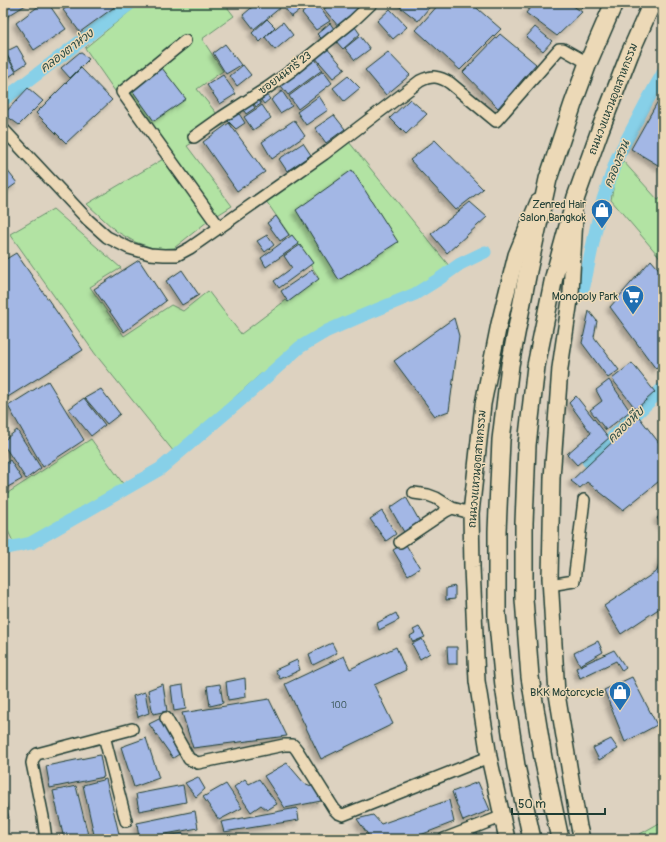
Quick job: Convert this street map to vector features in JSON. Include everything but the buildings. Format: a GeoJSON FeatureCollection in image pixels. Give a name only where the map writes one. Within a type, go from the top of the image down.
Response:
{"type":"FeatureCollection","features":[{"type":"Feature","properties":{"kind":"main road","name":"ถนนวงแหวนอุตสาหกรรม"},"geometry":{"type":"LineString","coordinates":[[507,839],[488,757],[477,681],[472,567],[472,513],[483,404],[499,324],[516,255],[548,179],[588,63],[614,3]]}},
{"type":"Feature","properties":{"kind":"main road","name":"ถนนวงแหวนอุตสาหกรรม"},"geometry":{"type":"LineString","coordinates":[[560,839],[543,758],[530,677],[524,599],[524,523],[527,445],[536,366],[554,277],[576,197],[630,53],[652,3]]}},
{"type":"Feature","properties":{"kind":"main road","name":"ถนนวงแหวนอุตสาหกรรม"},"geometry":{"type":"LineString","coordinates":[[532,839],[516,766],[504,686],[497,614],[497,531],[501,440],[510,365],[548,179]]}},
{"type":"Feature","properties":{"kind":"main road","name":"ถนนวงแหวนอุตสาหกรรม"},"geometry":{"type":"LineString","coordinates":[[576,197],[571,293],[560,368],[552,478],[550,585],[557,694],[582,839]]}},
{"type":"Feature","properties":{"kind":"street","name":"ซอยนนทรี 23"},"geometry":{"type":"LineString","coordinates":[[194,137],[291,71],[372,3]]}},
{"type":"Feature","properties":{"kind":"street"},"geometry":{"type":"LineString","coordinates":[[185,41],[122,92],[219,227]]}},
{"type":"Feature","properties":{"kind":"street"},"geometry":{"type":"LineString","coordinates":[[3,129],[88,220],[107,237],[129,248],[150,254],[177,255],[190,248],[324,154],[420,81],[429,77],[443,78],[496,121],[559,49],[588,63]]}},
{"type":"Feature","properties":{"kind":"street"},"geometry":{"type":"LineString","coordinates":[[414,493],[428,495],[452,508],[472,513]]}},
{"type":"Feature","properties":{"kind":"street"},"geometry":{"type":"LineString","coordinates":[[550,585],[574,581],[584,500]]}},
{"type":"Feature","properties":{"kind":"street"},"geometry":{"type":"LineString","coordinates":[[400,542],[452,508]]}},
{"type":"Feature","properties":{"kind":"street"},"geometry":{"type":"LineString","coordinates":[[166,718],[189,759],[198,763],[284,745],[293,745],[334,809],[343,815],[488,757]]}},
{"type":"Feature","properties":{"kind":"street"},"geometry":{"type":"LineString","coordinates":[[46,839],[32,763],[33,759],[38,754],[132,729]]}},
{"type":"Feature","properties":{"kind":"street"},"geometry":{"type":"LineString","coordinates":[[104,736],[126,821]]}},
{"type":"Feature","properties":{"kind":"street"},"geometry":{"type":"LineString","coordinates":[[444,839],[501,817]]}},
{"type":"Feature","properties":{"kind":"green space"},"geometry":{"type":"Polygon","coordinates":[[[140,3],[224,3],[234,16],[202,39],[223,71],[197,89],[225,124],[187,146],[232,206],[208,221],[174,248],[156,249],[135,242],[116,231],[87,204],[165,158],[140,127],[85,48],[140,3]]]}},
{"type":"Feature","properties":{"kind":"green space"},"geometry":{"type":"Polygon","coordinates":[[[349,142],[450,267],[419,289],[342,321],[304,340],[262,373],[174,452],[96,355],[10,234],[53,209],[121,268],[90,287],[124,336],[171,305],[183,311],[208,291],[241,334],[318,276],[266,201],[349,142]]]}},
{"type":"Feature","properties":{"kind":"green space"},"geometry":{"type":"Polygon","coordinates":[[[623,161],[658,200],[663,196],[663,261],[611,200],[616,173],[623,161]]]}},
{"type":"Feature","properties":{"kind":"green space"},"geometry":{"type":"Polygon","coordinates":[[[91,439],[124,485],[24,542],[14,544],[3,520],[3,496],[91,439]]]}},
{"type":"Feature","properties":{"kind":"green space"},"geometry":{"type":"Polygon","coordinates":[[[663,821],[663,839],[631,839],[663,821]]]}},
{"type":"Feature","properties":{"kind":"waterway","name":"คลองตาห่วง"},"geometry":{"type":"LineString","coordinates":[[3,100],[131,3]]}},
{"type":"Feature","properties":{"kind":"waterway","name":"คลองสวน"},"geometry":{"type":"LineString","coordinates":[[584,286],[601,205],[617,158],[663,73]]}},
{"type":"Feature","properties":{"kind":"waterway"},"geometry":{"type":"LineString","coordinates":[[3,549],[31,543],[160,469],[300,347],[327,331],[415,294],[460,264],[485,252]]}},
{"type":"Feature","properties":{"kind":"waterway","name":"คลองหีบ"},"geometry":{"type":"LineString","coordinates":[[588,461],[663,388]]}},
{"type":"Feature","properties":{"kind":"place","name":"Zenred Hair Salon Bangkok"},"geometry":{"type":"Point","coordinates":[602,230]}},
{"type":"Feature","properties":{"kind":"place","name":"Monopoly Park"},"geometry":{"type":"Point","coordinates":[633,316]}},
{"type":"Feature","properties":{"kind":"place","name":"BKK Motorcycle"},"geometry":{"type":"Point","coordinates":[620,712]}}]}
